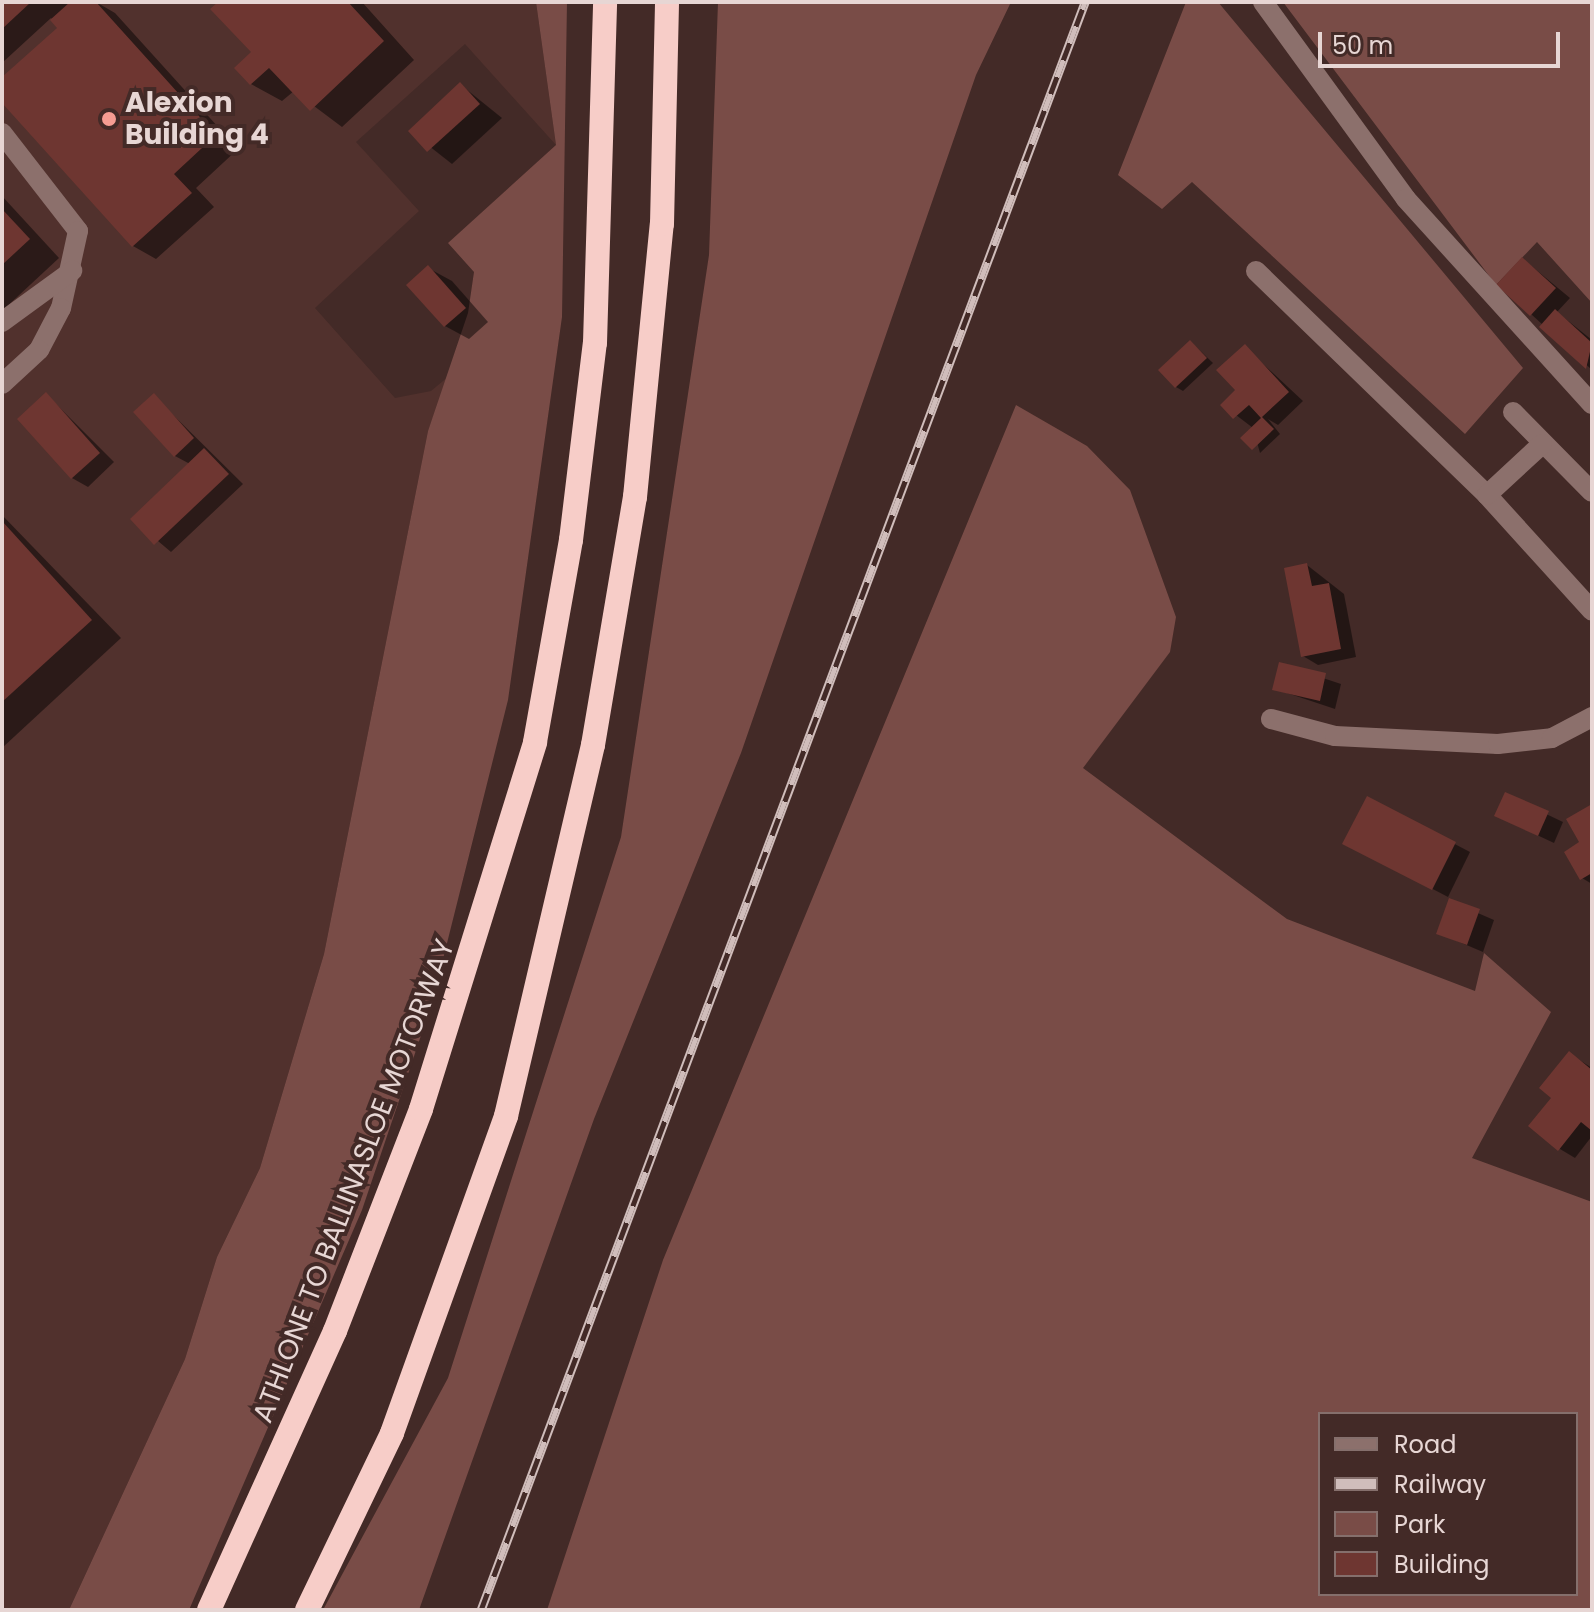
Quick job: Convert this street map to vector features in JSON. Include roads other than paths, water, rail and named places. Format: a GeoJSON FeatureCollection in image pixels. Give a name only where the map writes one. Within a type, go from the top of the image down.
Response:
{"type":"FeatureCollection","features":[{"type":"Feature","properties":{"kind":"highway","name":"ATHLONE TO BALLINASLOE MOTORWAY"},"geometry":{"type":"LineString","coordinates":[[209,1610],[335,1331],[421,1109],[535,742],[571,540],[595,343],[605,2]]}},
{"type":"Feature","properties":{"kind":"highway"},"geometry":{"type":"LineString","coordinates":[[307,1610],[392,1433],[506,1116],[593,745],[635,497],[662,224],[667,2]]}},
{"type":"Feature","properties":{"kind":"street"},"geometry":{"type":"LineString","coordinates":[[1263,2],[1406,199],[1592,404]]}},
{"type":"Feature","properties":{"kind":"street"},"geometry":{"type":"LineString","coordinates":[[2,133],[76,223],[72,271],[39,350],[2,384]]}},
{"type":"Feature","properties":{"kind":"street"},"geometry":{"type":"LineString","coordinates":[[2,322],[72,271]]}},
{"type":"Feature","properties":{"kind":"street"},"geometry":{"type":"LineString","coordinates":[[1256,271],[1487,495],[1592,611]]}},
{"type":"Feature","properties":{"kind":"street"},"geometry":{"type":"LineString","coordinates":[[1513,412],[1592,492]]}},
{"type":"Feature","properties":{"kind":"street"},"geometry":{"type":"LineString","coordinates":[[1487,495],[1542,444]]}},
{"type":"Feature","properties":{"kind":"street"},"geometry":{"type":"LineString","coordinates":[[1271,719],[1335,736],[1498,744],[1552,738],[1591,719]]}},
{"type":"Feature","properties":{"kind":"railway"},"geometry":{"type":"LineString","coordinates":[[481,1610],[1085,2]]}},
{"type":"Feature","properties":{"kind":"place","name":"Alexion Building 4"},"geometry":{"type":"Point","coordinates":[109,119]}}]}
